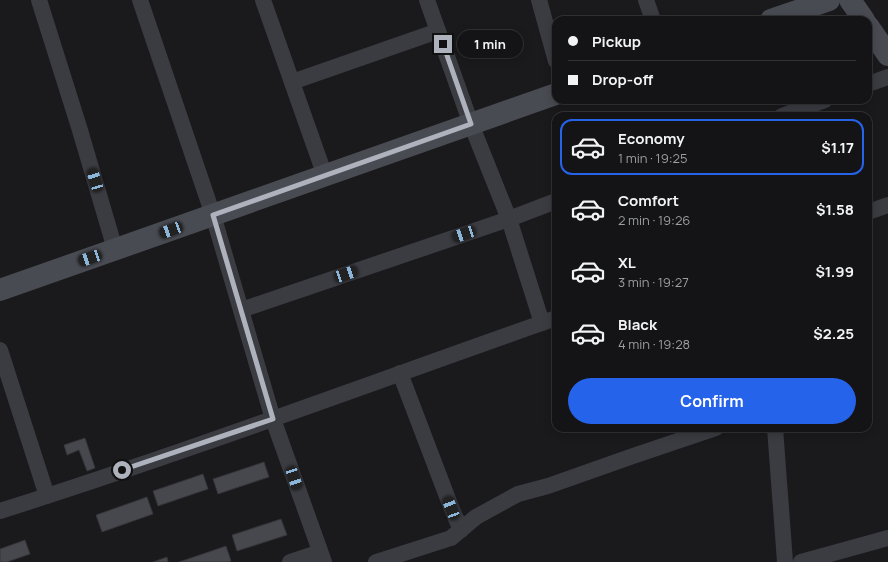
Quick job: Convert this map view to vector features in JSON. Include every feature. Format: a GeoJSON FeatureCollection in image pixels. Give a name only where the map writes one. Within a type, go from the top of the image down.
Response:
{"type":"FeatureCollection","features":[{"type":"Feature","properties":{"kind":"street"},"geometry":{"type":"LineString","coordinates":[[39,0],[115,249]]}},
{"type":"Feature","properties":{"kind":"street"},"geometry":{"type":"LineString","coordinates":[[140,0],[213,215],[273,419],[322,557],[290,562]]}},
{"type":"Feature","properties":{"kind":"street"},"geometry":{"type":"LineString","coordinates":[[263,0],[325,176]]}},
{"type":"Feature","properties":{"kind":"street"},"geometry":{"type":"LineString","coordinates":[[0,511],[273,419],[549,321],[471,124],[427,0]]}},
{"type":"Feature","properties":{"kind":"street"},"geometry":{"type":"LineString","coordinates":[[539,0],[552,47]]}},
{"type":"Feature","properties":{"kind":"street"},"geometry":{"type":"LineString","coordinates":[[646,0],[652,16]]}},
{"type":"Feature","properties":{"kind":"street"},"geometry":{"type":"LineString","coordinates":[[783,16],[829,0]]}},
{"type":"Feature","properties":{"kind":"street"},"geometry":{"type":"LineString","coordinates":[[850,0],[861,16]]}},
{"type":"Feature","properties":{"kind":"street"},"geometry":{"type":"LineString","coordinates":[[292,82],[438,31]]}},
{"type":"Feature","properties":{"kind":"street"},"geometry":{"type":"LineString","coordinates":[[872,32],[888,55]]}},
{"type":"Feature","properties":{"kind":"street"},"geometry":{"type":"LineString","coordinates":[[872,83],[888,77]]}},
{"type":"Feature","properties":{"kind":"street"},"geometry":{"type":"LineString","coordinates":[[0,290],[552,95]]}},
{"type":"Feature","properties":{"kind":"street"},"geometry":{"type":"LineString","coordinates":[[793,112],[814,104]]}},
{"type":"Feature","properties":{"kind":"street"},"geometry":{"type":"LineString","coordinates":[[241,310],[509,219],[552,203]]}},
{"type":"Feature","properties":{"kind":"street"},"geometry":{"type":"LineString","coordinates":[[872,211],[888,205]]}},
{"type":"Feature","properties":{"kind":"street"},"geometry":{"type":"LineString","coordinates":[[0,350],[47,496]]}},
{"type":"Feature","properties":{"kind":"street"},"geometry":{"type":"LineString","coordinates":[[400,373],[451,508],[461,530]]}},
{"type":"Feature","properties":{"kind":"street"},"geometry":{"type":"LineString","coordinates":[[376,562],[451,538],[476,517],[518,494],[548,486],[704,432]]}},
{"type":"Feature","properties":{"kind":"street"},"geometry":{"type":"LineString","coordinates":[[775,432],[785,562]]}},
{"type":"Feature","properties":{"kind":"street"},"geometry":{"type":"LineString","coordinates":[[801,562],[888,538]]}},
{"type":"Feature","properties":{"kind":"building"},"geometry":{"type":"Polygon","coordinates":[[[85,438],[95,468],[87,471],[79,450],[67,455],[64,445],[85,438]]]}},
{"type":"Feature","properties":{"kind":"building"},"geometry":{"type":"Polygon","coordinates":[[[264,462],[269,477],[218,494],[213,479],[264,462]]]}},
{"type":"Feature","properties":{"kind":"building"},"geometry":{"type":"Polygon","coordinates":[[[203,474],[208,489],[158,506],[153,491],[203,474]]]}},
{"type":"Feature","properties":{"kind":"building"},"geometry":{"type":"Polygon","coordinates":[[[147,497],[153,514],[102,532],[96,515],[147,497]]]}},
{"type":"Feature","properties":{"kind":"building"},"geometry":{"type":"Polygon","coordinates":[[[281,519],[287,535],[237,551],[232,535],[281,519]]]}},
{"type":"Feature","properties":{"kind":"building"},"geometry":{"type":"Polygon","coordinates":[[[25,540],[30,554],[7,562],[0,562],[0,549],[25,540]]]}},
{"type":"Feature","properties":{"kind":"building"},"geometry":{"type":"Polygon","coordinates":[[[226,546],[231,561],[179,562],[226,546]]]}},
{"type":"Feature","properties":{"kind":"building"},"geometry":{"type":"Polygon","coordinates":[[[167,557],[168,562],[153,562],[167,557]]]}},
{"type":"Feature","properties":{"kind":"route"},"geometry":{"type":"LineString","coordinates":[[122,470],[273,419],[213,215],[471,124],[443,44]]}}]}
